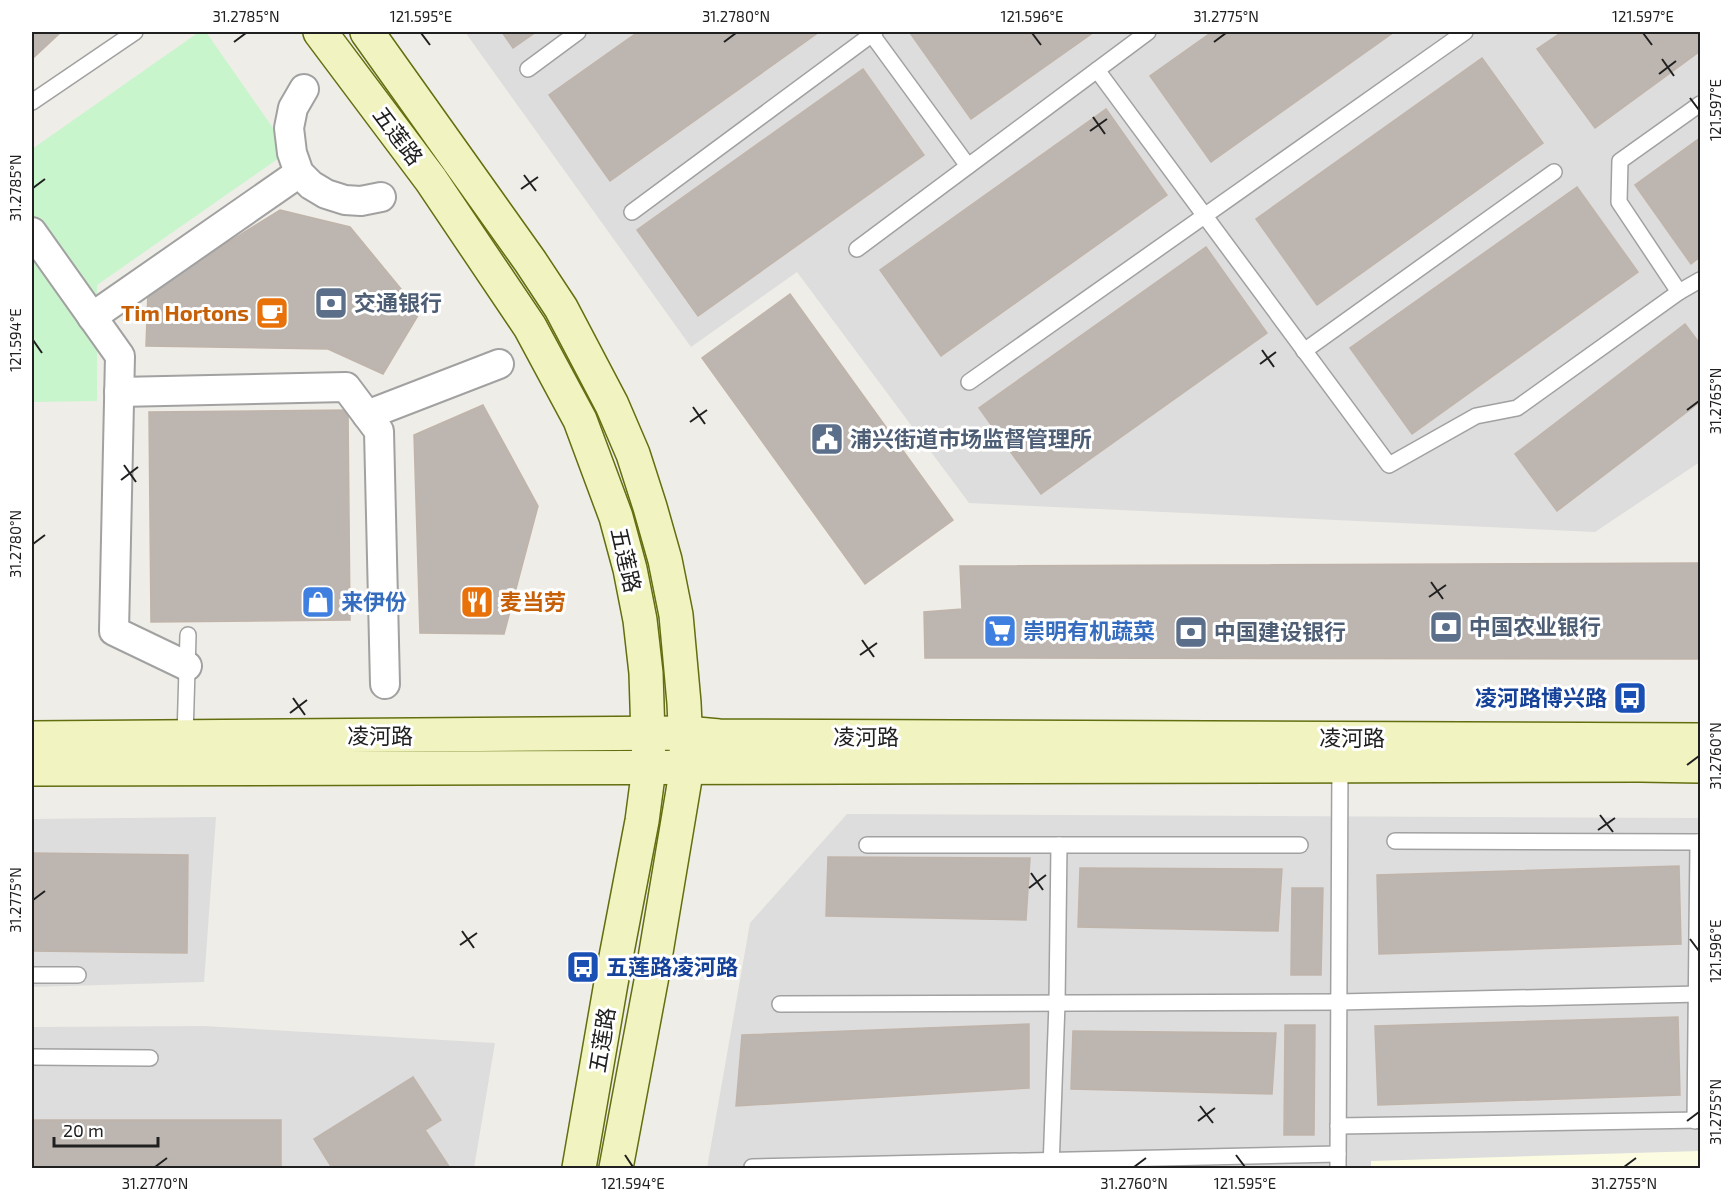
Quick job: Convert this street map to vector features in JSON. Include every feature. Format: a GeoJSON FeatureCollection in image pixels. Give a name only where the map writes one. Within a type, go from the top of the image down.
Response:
{"type":"FeatureCollection","features":[{"type":"Feature","properties":{"kind":"street","name":"五莲路"},"geometry":{"type":"LineString","coordinates":[[320,32],[431,180],[501,281],[535,336],[580,420],[616,517],[630,569],[640,620],[650,768],[579,1168]]}},
{"type":"Feature","properties":{"kind":"street","name":"五莲路"},"geometry":{"type":"LineString","coordinates":[[367,32],[531,261],[561,308],[612,405],[633,454],[665,560],[676,615],[687,767],[652,976],[616,1168]]}},
{"type":"Feature","properties":{"kind":"street"},"geometry":{"type":"LineString","coordinates":[[304,89],[293,108],[289,128],[292,153],[299,173],[311,185],[345,201],[362,201],[381,197]]}},
{"type":"Feature","properties":{"kind":"street"},"geometry":{"type":"LineString","coordinates":[[92,317],[299,173]]}},
{"type":"Feature","properties":{"kind":"street"},"geometry":{"type":"LineString","coordinates":[[32,232],[120,356],[114,632],[187,666]]}},
{"type":"Feature","properties":{"kind":"street"},"geometry":{"type":"LineString","coordinates":[[367,415],[500,364]]}},
{"type":"Feature","properties":{"kind":"street"},"geometry":{"type":"LineString","coordinates":[[119,392],[346,387],[379,430],[385,684]]}},
{"type":"Feature","properties":{"kind":"street","name":"凌河路"},"geometry":{"type":"LineString","coordinates":[[32,738],[686,733],[740,736],[1701,740]]}},
{"type":"Feature","properties":{"kind":"street","name":"凌河路"},"geometry":{"type":"LineString","coordinates":[[32,770],[1701,766]]}},
{"type":"Feature","properties":{"kind":"lane"},"geometry":{"type":"LineString","coordinates":[[32,102],[135,32]]}},
{"type":"Feature","properties":{"kind":"lane"},"geometry":{"type":"LineString","coordinates":[[528,69],[578,32]]}},
{"type":"Feature","properties":{"kind":"lane"},"geometry":{"type":"LineString","coordinates":[[632,212],[872,32],[968,166]]}},
{"type":"Feature","properties":{"kind":"lane"},"geometry":{"type":"LineString","coordinates":[[856,249],[1148,32]]}},
{"type":"Feature","properties":{"kind":"lane"},"geometry":{"type":"LineString","coordinates":[[969,382],[1465,32]]}},
{"type":"Feature","properties":{"kind":"lane"},"geometry":{"type":"LineString","coordinates":[[1097,70],[1389,465],[1476,416],[1517,408],[1679,292],[1701,280]]}},
{"type":"Feature","properties":{"kind":"lane"},"geometry":{"type":"LineString","coordinates":[[1679,292],[1619,202],[1620,161],[1701,104]]}},
{"type":"Feature","properties":{"kind":"lane"},"geometry":{"type":"LineString","coordinates":[[1304,351],[1554,172]]}},
{"type":"Feature","properties":{"kind":"lane"},"geometry":{"type":"LineString","coordinates":[[185,737],[188,635]]}},
{"type":"Feature","properties":{"kind":"lane"},"geometry":{"type":"LineString","coordinates":[[752,1167],[1338,1161],[1340,766]]}},
{"type":"Feature","properties":{"kind":"lane"},"geometry":{"type":"LineString","coordinates":[[1338,1126],[1698,1120],[1699,842],[1395,841]]}},
{"type":"Feature","properties":{"kind":"lane"},"geometry":{"type":"LineString","coordinates":[[867,845],[1300,845]]}},
{"type":"Feature","properties":{"kind":"lane"},"geometry":{"type":"LineString","coordinates":[[1052,1165],[1059,845]]}},
{"type":"Feature","properties":{"kind":"lane"},"geometry":{"type":"LineString","coordinates":[[32,975],[78,975]]}},
{"type":"Feature","properties":{"kind":"lane"},"geometry":{"type":"LineString","coordinates":[[780,1004],[1339,1002],[1699,994]]}},
{"type":"Feature","properties":{"kind":"lane"},"geometry":{"type":"LineString","coordinates":[[32,1058],[150,1058]]}},
{"type":"Feature","properties":{"kind":"shaded area"},"geometry":{"type":"Polygon","coordinates":[[[465,32],[1700,32],[1700,462],[1595,532],[969,503],[797,272],[691,347],[465,32]]]}},
{"type":"Feature","properties":{"kind":"shaded area"},"geometry":{"type":"Polygon","coordinates":[[[847,814],[1700,818],[1700,1168],[707,1168],[750,923],[847,814]]]}},
{"type":"Feature","properties":{"kind":"shaded area"},"geometry":{"type":"Polygon","coordinates":[[[216,817],[204,982],[32,987],[32,819],[216,817]]]}},
{"type":"Feature","properties":{"kind":"shaded area"},"geometry":{"type":"Polygon","coordinates":[[[204,1026],[495,1043],[474,1168],[32,1168],[32,1027],[204,1026]]]}},
{"type":"Feature","properties":{"kind":"shaded area"},"geometry":{"type":"Polygon","coordinates":[[[1700,1151],[1700,1168],[1371,1168],[1371,1161],[1700,1151]]]}},
{"type":"Feature","properties":{"kind":"green space"},"geometry":{"type":"Polygon","coordinates":[[[199,32],[206,32],[289,151],[97,285],[97,401],[32,402],[32,149],[199,32]]]}},
{"type":"Feature","properties":{"kind":"building"},"geometry":{"type":"Polygon","coordinates":[[[32,32],[61,32],[32,59],[32,32]]]}},
{"type":"Feature","properties":{"kind":"building"},"geometry":{"type":"Polygon","coordinates":[[[502,32],[536,32],[513,48],[502,32]]]}},
{"type":"Feature","properties":{"kind":"building"},"geometry":{"type":"Polygon","coordinates":[[[638,32],[819,32],[610,181],[549,95],[638,32]]]}},
{"type":"Feature","properties":{"kind":"building"},"geometry":{"type":"Polygon","coordinates":[[[1094,32],[971,119],[910,33],[1094,32]]]}},
{"type":"Feature","properties":{"kind":"building"},"geometry":{"type":"Polygon","coordinates":[[[1212,32],[1394,32],[1211,162],[1150,76],[1212,32]]]}},
{"type":"Feature","properties":{"kind":"building"},"geometry":{"type":"Polygon","coordinates":[[[1562,32],[1697,32],[1700,37],[1700,51],[1595,128],[1537,49],[1562,32]]]}},
{"type":"Feature","properties":{"kind":"building"},"geometry":{"type":"Polygon","coordinates":[[[1482,58],[1543,143],[1317,305],[1256,219],[1482,58]]]}},
{"type":"Feature","properties":{"kind":"building"},"geometry":{"type":"Polygon","coordinates":[[[863,69],[924,155],[698,316],[637,230],[863,69]]]}},
{"type":"Feature","properties":{"kind":"building"},"geometry":{"type":"Polygon","coordinates":[[[1106,109],[1167,195],[941,356],[880,270],[1106,109]]]}},
{"type":"Feature","properties":{"kind":"building"},"geometry":{"type":"Polygon","coordinates":[[[1700,138],[1700,257],[1691,264],[1635,185],[1700,138]]]}},
{"type":"Feature","properties":{"kind":"building"},"geometry":{"type":"Polygon","coordinates":[[[1577,187],[1638,272],[1412,434],[1350,348],[1577,187]]]}},
{"type":"Feature","properties":{"kind":"building"},"geometry":{"type":"Polygon","coordinates":[[[280,210],[350,227],[420,312],[383,374],[328,349],[146,346],[148,292],[280,210]]]}},
{"type":"Feature","properties":{"kind":"building"},"geometry":{"type":"Polygon","coordinates":[[[1206,247],[1267,333],[1041,494],[979,408],[1206,247]]]}},
{"type":"Feature","properties":{"kind":"building","name":"浦兴街道市场监督管理所"},"geometry":{"type":"Polygon","coordinates":[[[790,294],[953,520],[865,584],[702,358],[790,294]]]}},
{"type":"Feature","properties":{"kind":"building"},"geometry":{"type":"Polygon","coordinates":[[[1685,324],[1700,344],[1700,402],[1557,511],[1515,454],[1685,324]]]}},
{"type":"Feature","properties":{"kind":"building"},"geometry":{"type":"Polygon","coordinates":[[[483,405],[538,506],[504,634],[420,633],[414,435],[483,405]]]}},
{"type":"Feature","properties":{"kind":"building"},"geometry":{"type":"Polygon","coordinates":[[[348,410],[350,620],[151,622],[149,412],[348,410]]]}},
{"type":"Feature","properties":{"kind":"building"},"geometry":{"type":"Polygon","coordinates":[[[1700,563],[1700,659],[925,658],[924,612],[962,609],[960,566],[1700,563]]]}},
{"type":"Feature","properties":{"kind":"building"},"geometry":{"type":"Polygon","coordinates":[[[32,853],[188,855],[187,953],[32,951],[32,853]]]}},
{"type":"Feature","properties":{"kind":"building"},"geometry":{"type":"Polygon","coordinates":[[[828,857],[1030,858],[1026,920],[826,916],[828,857]]]}},
{"type":"Feature","properties":{"kind":"building"},"geometry":{"type":"Polygon","coordinates":[[[1679,866],[1681,944],[1379,954],[1377,875],[1679,866]]]}},
{"type":"Feature","properties":{"kind":"building"},"geometry":{"type":"Polygon","coordinates":[[[1080,868],[1282,869],[1278,931],[1078,927],[1080,868]]]}},
{"type":"Feature","properties":{"kind":"building"},"geometry":{"type":"Polygon","coordinates":[[[1292,888],[1323,888],[1321,975],[1291,975],[1292,888]]]}},
{"type":"Feature","properties":{"kind":"building"},"geometry":{"type":"Polygon","coordinates":[[[1678,1017],[1680,1095],[1378,1105],[1375,1026],[1678,1017]]]}},
{"type":"Feature","properties":{"kind":"building"},"geometry":{"type":"Polygon","coordinates":[[[1029,1024],[1029,1088],[736,1106],[742,1035],[1029,1024]]]}},
{"type":"Feature","properties":{"kind":"building"},"geometry":{"type":"Polygon","coordinates":[[[1285,1025],[1315,1025],[1314,1135],[1284,1135],[1285,1025]]]}},
{"type":"Feature","properties":{"kind":"building"},"geometry":{"type":"Polygon","coordinates":[[[1073,1031],[1276,1033],[1272,1094],[1071,1089],[1073,1031]]]}},
{"type":"Feature","properties":{"kind":"building"},"geometry":{"type":"Polygon","coordinates":[[[413,1077],[441,1120],[425,1130],[450,1168],[332,1168],[314,1139],[413,1077]]]}},
{"type":"Feature","properties":{"kind":"building"},"geometry":{"type":"Polygon","coordinates":[[[32,1120],[281,1120],[281,1168],[32,1168],[32,1120]]]}},
{"type":"Feature","properties":{"kind":"place","name":"交通银行"},"geometry":{"type":"Point","coordinates":[331,303]}},
{"type":"Feature","properties":{"kind":"place","name":"Tim Hortons"},"geometry":{"type":"Point","coordinates":[272,313]}},
{"type":"Feature","properties":{"kind":"place","name":"浦兴街道市场监督管理所"},"geometry":{"type":"Point","coordinates":[827,439]}},
{"type":"Feature","properties":{"kind":"place","name":"来伊份"},"geometry":{"type":"Point","coordinates":[318,602]}},
{"type":"Feature","properties":{"kind":"place","name":"麦当劳"},"geometry":{"type":"Point","coordinates":[477,602]}},
{"type":"Feature","properties":{"kind":"place","name":"中国农业银行"},"geometry":{"type":"Point","coordinates":[1446,627]}},
{"type":"Feature","properties":{"kind":"place","name":"崇明有机蔬菜"},"geometry":{"type":"Point","coordinates":[1000,631]}},
{"type":"Feature","properties":{"kind":"place","name":"中国建设银行"},"geometry":{"type":"Point","coordinates":[1191,632]}},
{"type":"Feature","properties":{"kind":"place","name":"凌河路博兴路"},"geometry":{"type":"Point","coordinates":[1630,698]}},
{"type":"Feature","properties":{"kind":"place","name":"五莲路凌河路"},"geometry":{"type":"Point","coordinates":[583,967]}}]}
